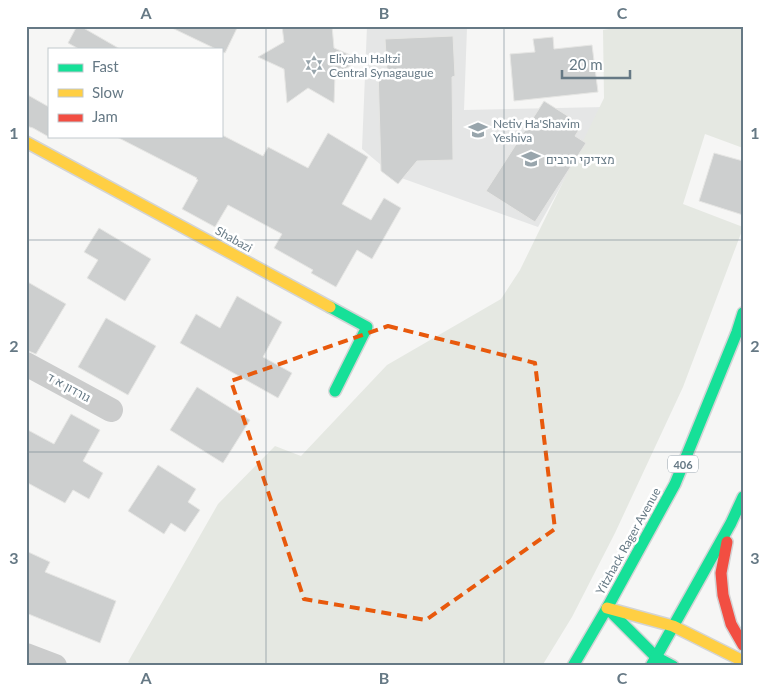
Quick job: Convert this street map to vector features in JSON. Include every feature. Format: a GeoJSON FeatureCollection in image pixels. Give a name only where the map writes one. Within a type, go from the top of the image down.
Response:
{"type":"FeatureCollection","features":[{"type":"Feature","properties":{"kind":"main road","name":"Shabazi"},"geometry":{"type":"LineString","coordinates":[[26,142],[367,327],[335,391]]}},
{"type":"Feature","properties":{"kind":"main road","name":"Yitzhack Rager Avenue"},"geometry":{"type":"LineString","coordinates":[[573,666],[675,484],[743,313]]}},
{"type":"Feature","properties":{"kind":"main road"},"geometry":{"type":"LineString","coordinates":[[654,661],[743,497]]}},
{"type":"Feature","properties":{"kind":"main road"},"geometry":{"type":"LineString","coordinates":[[730,523],[721,573],[722,595],[731,624],[743,645]]}},
{"type":"Feature","properties":{"kind":"main road"},"geometry":{"type":"LineString","coordinates":[[607,608],[673,626],[743,661]]}},
{"type":"Feature","properties":{"kind":"main road"},"geometry":{"type":"LineString","coordinates":[[607,608],[654,661],[673,666]]}},
{"type":"Feature","properties":{"kind":"street","name":"גורדון א ד"},"geometry":{"type":"LineString","coordinates":[[26,364],[111,410]]}},
{"type":"Feature","properties":{"kind":"street"},"geometry":{"type":"LineString","coordinates":[[26,654],[55,666]]}},
{"type":"Feature","properties":{"kind":"highlighted area"},"geometry":{"type":"Polygon","coordinates":[[[388,326],[535,363],[555,529],[426,620],[304,599],[231,381],[388,326]]]}},
{"type":"Feature","properties":{"kind":"shaded area","name":"Netiv Ha'Shavim Yeshiva"},"geometry":{"type":"Polygon","coordinates":[[[367,26],[445,26],[467,28],[464,110],[605,107],[538,227],[393,175],[362,149],[367,26]]]}},
{"type":"Feature","properties":{"kind":"shaded area"},"geometry":{"type":"Polygon","coordinates":[[[628,26],[743,26],[743,148],[705,134],[683,204],[743,228],[683,387],[615,533],[572,617],[542,666],[133,666],[128,662],[218,504],[275,446],[301,456],[387,365],[501,299],[520,270],[604,98],[603,30],[628,26]]]}},
{"type":"Feature","properties":{"kind":"building"},"geometry":{"type":"Polygon","coordinates":[[[77,26],[80,26],[118,48],[77,48],[68,43],[77,26]]]}},
{"type":"Feature","properties":{"kind":"building"},"geometry":{"type":"Polygon","coordinates":[[[168,26],[238,26],[225,53],[222,52],[222,48],[214,48],[168,26]]]}},
{"type":"Feature","properties":{"kind":"building","name":"Eliyahu Haltzi Central Synagaugue"},"geometry":{"type":"Polygon","coordinates":[[[282,26],[332,26],[334,48],[362,60],[335,74],[334,103],[308,88],[287,103],[284,69],[258,57],[284,42],[282,26]]]}},
{"type":"Feature","properties":{"kind":"building"},"geometry":{"type":"Polygon","coordinates":[[[453,36],[455,76],[452,77],[453,160],[417,161],[398,184],[381,171],[378,68],[387,71],[385,39],[453,36]]]}},
{"type":"Feature","properties":{"kind":"building"},"geometry":{"type":"Polygon","coordinates":[[[553,37],[554,49],[592,45],[598,92],[514,101],[510,54],[535,52],[533,39],[553,37]]]}},
{"type":"Feature","properties":{"kind":"building"},"geometry":{"type":"Polygon","coordinates":[[[26,94],[48,106],[48,136],[26,126],[26,94]]]}},
{"type":"Feature","properties":{"kind":"building"},"geometry":{"type":"Polygon","coordinates":[[[544,101],[582,125],[575,136],[586,143],[535,222],[486,191],[544,101]]]}},
{"type":"Feature","properties":{"kind":"building"},"geometry":{"type":"Polygon","coordinates":[[[328,133],[368,157],[342,204],[371,220],[384,198],[401,208],[372,259],[357,250],[336,287],[311,273],[313,270],[274,248],[282,234],[228,205],[215,227],[182,209],[198,180],[197,178],[119,138],[222,138],[224,136],[263,156],[268,147],[308,168],[328,133]]]}},
{"type":"Feature","properties":{"kind":"building"},"geometry":{"type":"Polygon","coordinates":[[[714,153],[743,161],[743,215],[699,201],[714,153]]]}},
{"type":"Feature","properties":{"kind":"building"},"geometry":{"type":"Polygon","coordinates":[[[99,228],[151,259],[125,301],[87,278],[98,260],[84,252],[99,228]]]}},
{"type":"Feature","properties":{"kind":"building"},"geometry":{"type":"Polygon","coordinates":[[[26,281],[66,304],[36,354],[26,350],[26,281]]]}},
{"type":"Feature","properties":{"kind":"building"},"geometry":{"type":"Polygon","coordinates":[[[237,296],[282,322],[263,357],[292,373],[278,398],[180,343],[196,314],[220,328],[237,296]]]}},
{"type":"Feature","properties":{"kind":"building"},"geometry":{"type":"Polygon","coordinates":[[[106,318],[156,346],[128,395],[78,367],[106,318]]]}},
{"type":"Feature","properties":{"kind":"building"},"geometry":{"type":"Polygon","coordinates":[[[197,387],[250,420],[223,463],[170,430],[197,387]]]}},
{"type":"Feature","properties":{"kind":"building"},"geometry":{"type":"Polygon","coordinates":[[[71,414],[100,430],[83,461],[103,473],[89,499],[73,490],[65,503],[26,482],[26,429],[54,444],[71,414]]]}},
{"type":"Feature","properties":{"kind":"building"},"geometry":{"type":"Polygon","coordinates":[[[158,465],[196,489],[188,502],[200,510],[185,532],[171,523],[164,534],[128,511],[158,465]]]}},
{"type":"Feature","properties":{"kind":"building"},"geometry":{"type":"Polygon","coordinates":[[[26,551],[50,562],[45,572],[116,601],[100,643],[26,613],[26,551]]]}},
{"type":"Feature","properties":{"kind":"traffic: fast"},"geometry":{"type":"LineString","coordinates":[[330,307],[367,327],[335,391]]}},
{"type":"Feature","properties":{"kind":"traffic: fast"},"geometry":{"type":"LineString","coordinates":[[573,666],[675,484],[743,313]]}},
{"type":"Feature","properties":{"kind":"traffic: fast"},"geometry":{"type":"LineString","coordinates":[[651,666],[731,523],[743,497]]}},
{"type":"Feature","properties":{"kind":"traffic: fast"},"geometry":{"type":"LineString","coordinates":[[608,609],[656,657],[673,666]]}},
{"type":"Feature","properties":{"kind":"traffic: slow"},"geometry":{"type":"LineString","coordinates":[[26,142],[330,307]]}},
{"type":"Feature","properties":{"kind":"traffic: slow"},"geometry":{"type":"LineString","coordinates":[[607,608],[673,626],[743,661]]}},
{"type":"Feature","properties":{"kind":"traffic: jam"},"geometry":{"type":"LineString","coordinates":[[727,542],[721,573],[723,595],[731,624],[743,645]]}},
{"type":"Feature","properties":{"kind":"place","name":"Eliyahu Haltzi Central Synagaugue"},"geometry":{"type":"Point","coordinates":[314,65]}},
{"type":"Feature","properties":{"kind":"place","name":"Netiv Ha'Shavim Yeshiva"},"geometry":{"type":"Point","coordinates":[478,130]}},
{"type":"Feature","properties":{"kind":"place","name":"מצדיקי הרבים"},"geometry":{"type":"Point","coordinates":[531,159]}}]}
